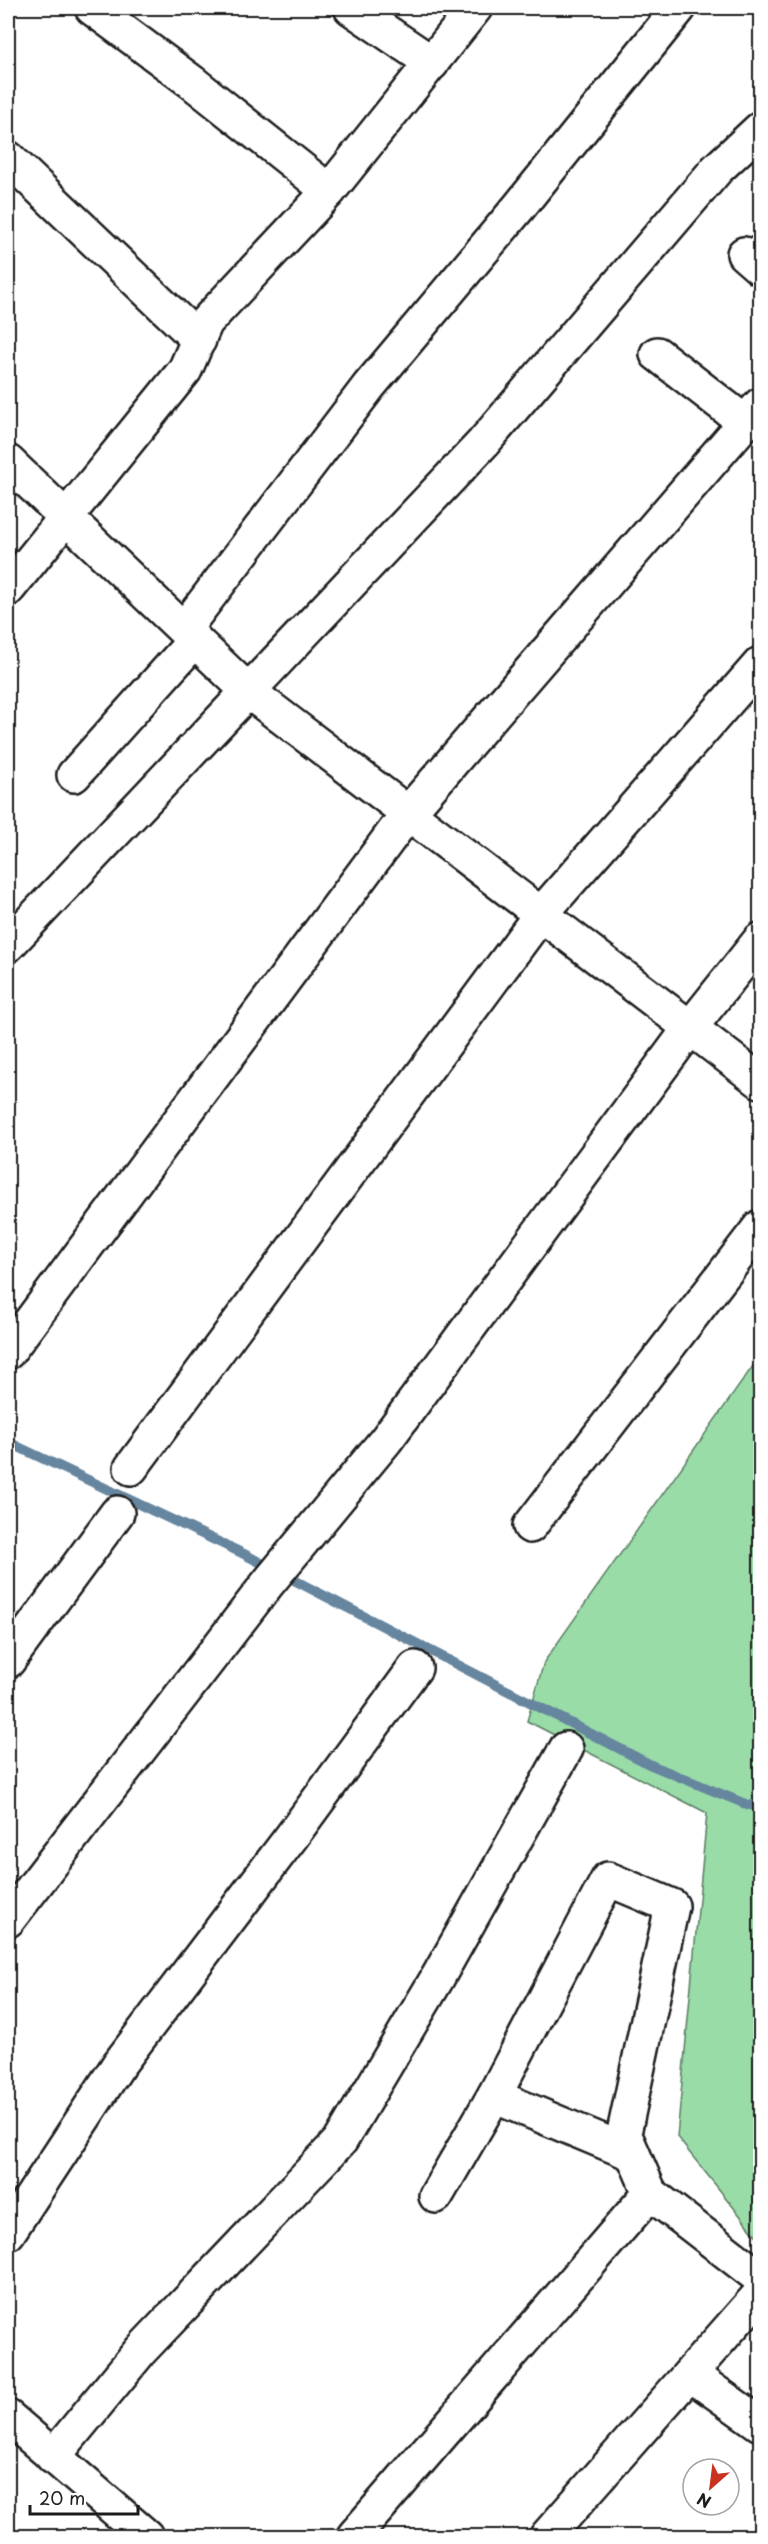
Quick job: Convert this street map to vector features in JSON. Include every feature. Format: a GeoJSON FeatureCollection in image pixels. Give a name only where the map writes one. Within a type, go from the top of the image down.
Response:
{"type":"FeatureCollection","features":[{"type":"Feature","properties":{"kind":"street"},"geometry":{"type":"LineString","coordinates":[[92,8],[192,82],[329,191]]}},
{"type":"Feature","properties":{"kind":"street"},"geometry":{"type":"LineString","coordinates":[[351,8],[432,63]]}},
{"type":"Feature","properties":{"kind":"street"},"geometry":{"type":"LineString","coordinates":[[8,589],[185,370],[206,322],[329,191],[476,8]]}},
{"type":"Feature","properties":{"kind":"street"},"geometry":{"type":"LineString","coordinates":[[74,775],[189,634],[369,386],[519,207],[679,8]]}},
{"type":"Feature","properties":{"kind":"street"},"geometry":{"type":"LineString","coordinates":[[8,945],[483,443],[717,169],[760,129]]}},
{"type":"Feature","properties":{"kind":"street"},"geometry":{"type":"LineString","coordinates":[[8,158],[199,340]]}},
{"type":"Feature","properties":{"kind":"street"},"geometry":{"type":"LineString","coordinates":[[8,1353],[408,813],[753,414],[657,354]]}},
{"type":"Feature","properties":{"kind":"street"},"geometry":{"type":"LineString","coordinates":[[8,462],[249,692],[760,1081]]}},
{"type":"Feature","properties":{"kind":"street"},"geometry":{"type":"LineString","coordinates":[[131,1468],[541,914],[760,664]]}},
{"type":"Feature","properties":{"kind":"street"},"geometry":{"type":"LineString","coordinates":[[8,1920],[268,1583],[387,1440],[690,1028],[760,940]]}},
{"type":"Feature","properties":{"kind":"street"},"geometry":{"type":"LineString","coordinates":[[530,1526],[760,1227]]}},
{"type":"Feature","properties":{"kind":"street"},"geometry":{"type":"LineString","coordinates":[[8,1661],[117,1513]]}},
{"type":"Feature","properties":{"kind":"street"},"geometry":{"type":"LineString","coordinates":[[8,2233],[119,2064],[292,1836],[415,1668]]}},
{"type":"Feature","properties":{"kind":"street"},"geometry":{"type":"LineString","coordinates":[[53,2457],[141,2350],[341,2140],[438,1977],[566,1749]]}},
{"type":"Feature","properties":{"kind":"street"},"geometry":{"type":"LineString","coordinates":[[436,2196],[494,2096],[608,1879],[672,1906],[624,2133],[650,2193],[760,2278]]}},
{"type":"Feature","properties":{"kind":"street"},"geometry":{"type":"LineString","coordinates":[[494,2096],[633,2154]]}},
{"type":"Feature","properties":{"kind":"street"},"geometry":{"type":"LineString","coordinates":[[354,2536],[650,2193]]}},
{"type":"Feature","properties":{"kind":"street"},"geometry":{"type":"LineString","coordinates":[[547,2536],[760,2294]]}},
{"type":"Feature","properties":{"kind":"street"},"geometry":{"type":"LineString","coordinates":[[690,2374],[760,2424]]}},
{"type":"Feature","properties":{"kind":"street"},"geometry":{"type":"LineString","coordinates":[[8,2417],[146,2536]]}},
{"type":"Feature","properties":{"kind":"green space"},"geometry":{"type":"Polygon","coordinates":[[[760,1356],[759,2239],[677,2137],[707,1813],[527,1721],[544,1662],[760,1356]]]}},
{"type":"Feature","properties":{"kind":"waterway"},"geometry":{"type":"LineString","coordinates":[[8,1442],[244,1554],[651,1765],[748,1805],[760,1805]]}}]}
